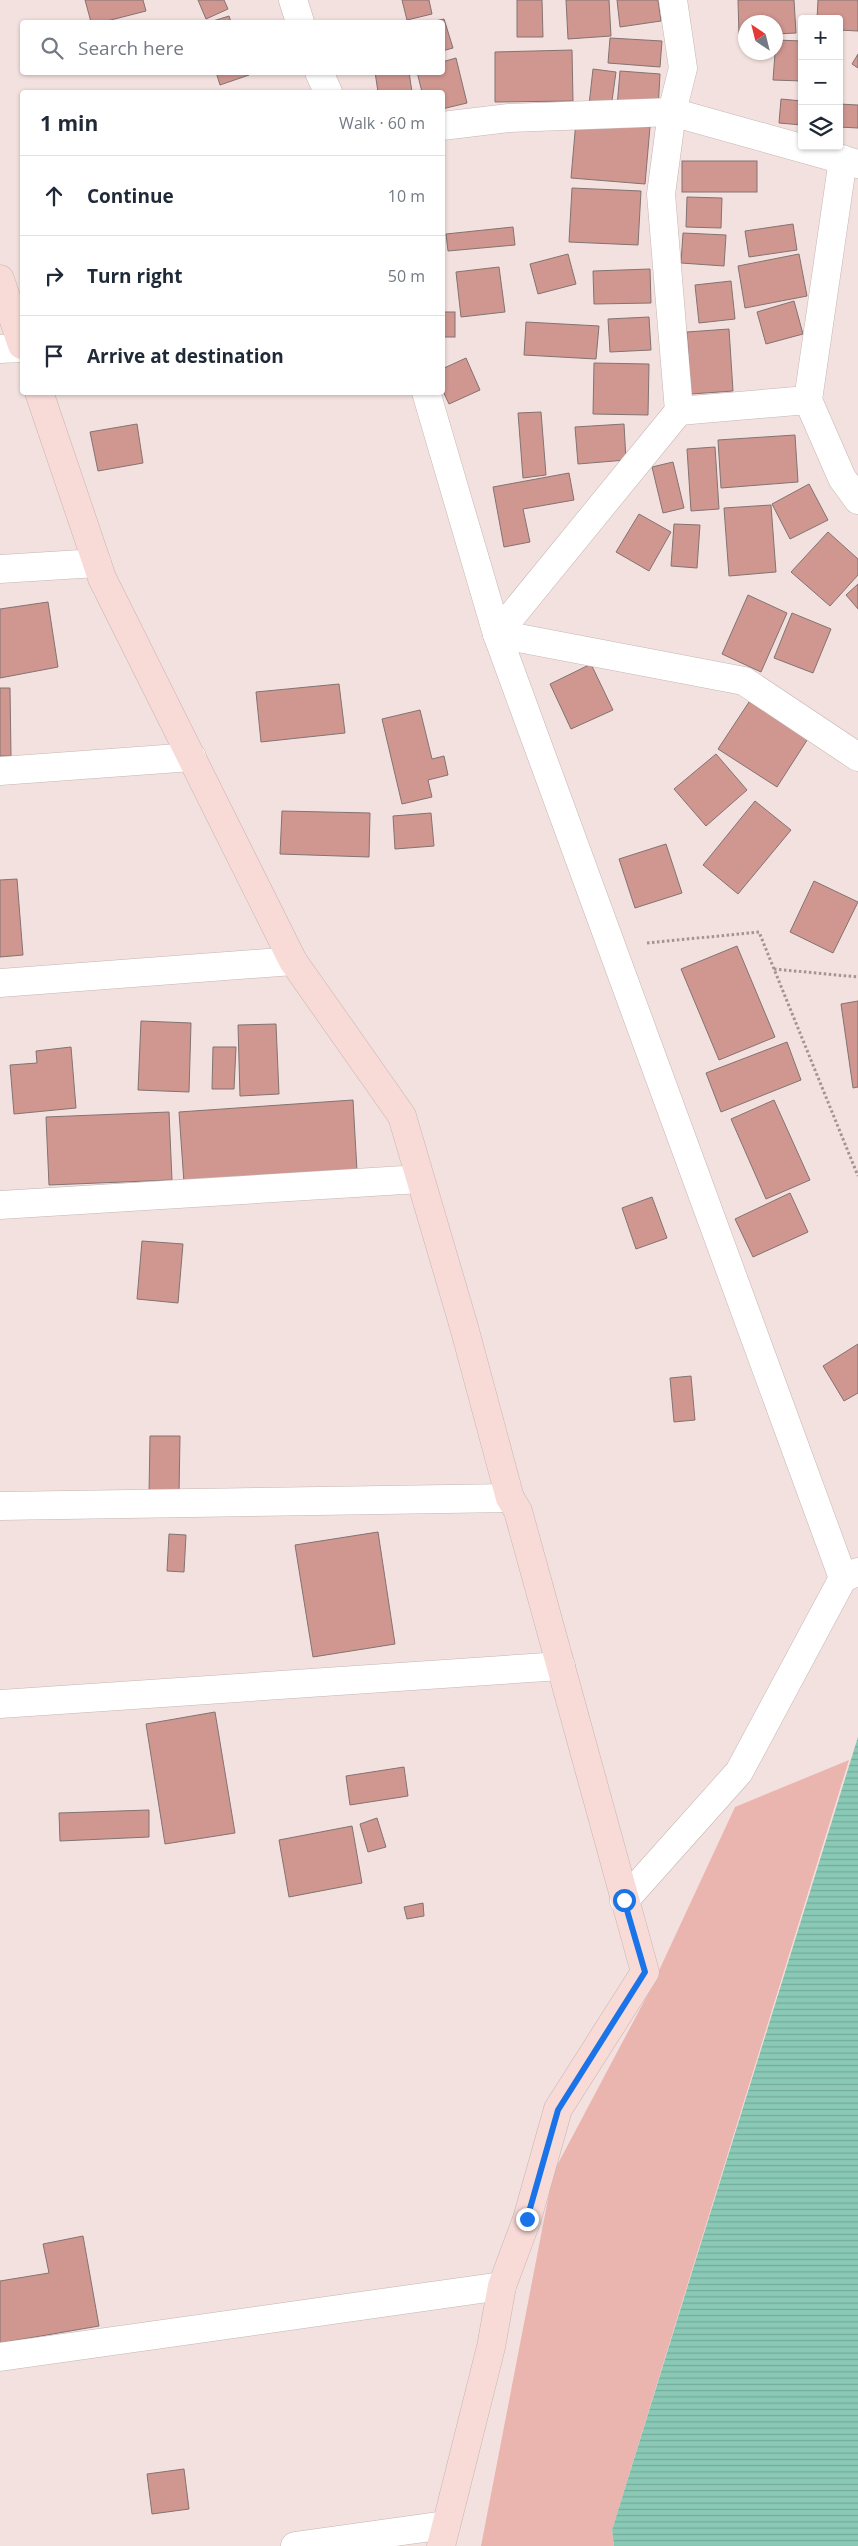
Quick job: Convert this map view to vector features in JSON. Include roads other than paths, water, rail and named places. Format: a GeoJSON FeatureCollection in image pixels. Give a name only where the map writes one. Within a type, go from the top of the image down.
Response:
{"type":"FeatureCollection","features":[{"type":"Feature","properties":{"kind":"main road"},"geometry":{"type":"LineString","coordinates":[[0,279],[20,340]]}},
{"type":"Feature","properties":{"kind":"main road"},"geometry":{"type":"LineString","coordinates":[[40,395],[102,578],[293,961],[402,1116],[464,1327],[510,1498],[518,1510],[645,1972],[558,2110],[527,2219],[502,2286],[491,2347],[443,2536]]}},
{"type":"Feature","properties":{"kind":"street"},"geometry":{"type":"LineString","coordinates":[[293,0],[299,20]]}},
{"type":"Feature","properties":{"kind":"street"},"geometry":{"type":"LineString","coordinates":[[497,634],[679,411],[661,194],[672,112],[683,68],[673,0]]}},
{"type":"Feature","properties":{"kind":"street"},"geometry":{"type":"LineString","coordinates":[[320,75],[327,90]]}},
{"type":"Feature","properties":{"kind":"street"},"geometry":{"type":"LineString","coordinates":[[445,126],[509,118],[672,112],[850,162],[808,400],[850,476],[858,500]]}},
{"type":"Feature","properties":{"kind":"street"},"geometry":{"type":"LineString","coordinates":[[0,349],[20,346]]}},
{"type":"Feature","properties":{"kind":"street"},"geometry":{"type":"LineString","coordinates":[[427,395],[497,634],[611,946],[850,1575],[740,1772],[624,1900]]}},
{"type":"Feature","properties":{"kind":"street"},"geometry":{"type":"LineString","coordinates":[[679,411],[808,400]]}},
{"type":"Feature","properties":{"kind":"street"},"geometry":{"type":"LineString","coordinates":[[0,569],[97,563]]}},
{"type":"Feature","properties":{"kind":"street"},"geometry":{"type":"LineString","coordinates":[[497,634],[744,681],[858,757]]}},
{"type":"Feature","properties":{"kind":"street"},"geometry":{"type":"LineString","coordinates":[[0,771],[192,757]]}},
{"type":"Feature","properties":{"kind":"street"},"geometry":{"type":"LineString","coordinates":[[0,983],[293,961]]}},
{"type":"Feature","properties":{"kind":"street"},"geometry":{"type":"LineString","coordinates":[[0,1205],[420,1179]]}},
{"type":"Feature","properties":{"kind":"street"},"geometry":{"type":"LineString","coordinates":[[0,1506],[510,1498]]}},
{"type":"Feature","properties":{"kind":"street"},"geometry":{"type":"LineString","coordinates":[[0,1704],[561,1666]]}},
{"type":"Feature","properties":{"kind":"street"},"geometry":{"type":"LineString","coordinates":[[0,2357],[502,2286]]}},
{"type":"Feature","properties":{"kind":"street"},"geometry":{"type":"LineString","coordinates":[[295,2546],[443,2536]]}}]}
